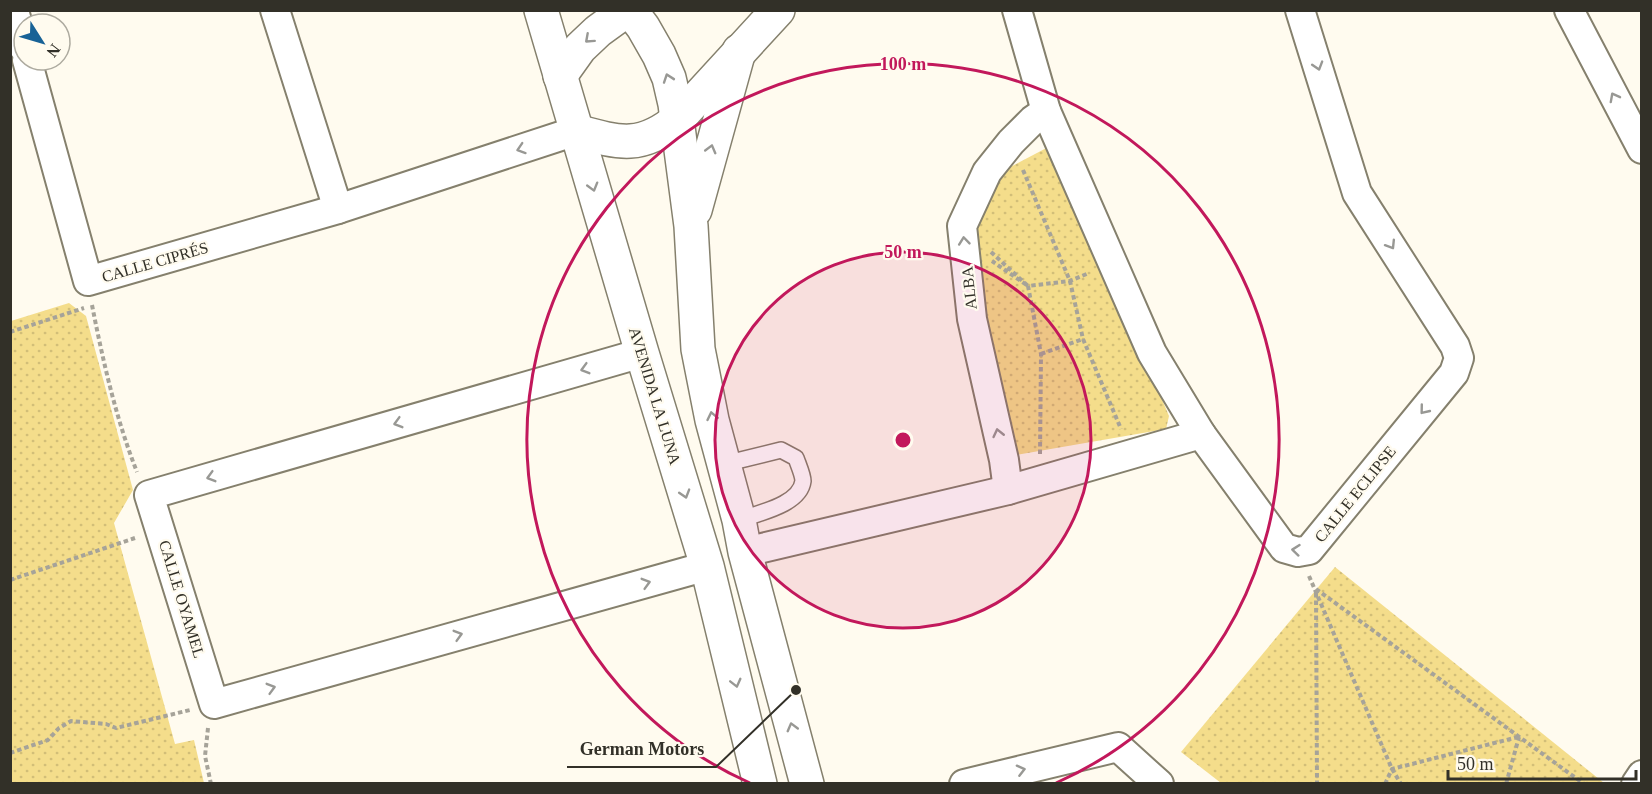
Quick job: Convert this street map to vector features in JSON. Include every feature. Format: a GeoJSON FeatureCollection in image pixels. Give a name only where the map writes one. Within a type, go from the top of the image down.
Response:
{"type":"FeatureCollection","features":[{"type":"Feature","properties":{"kind":"main road","name":"AVENIDA LA LUNA"},"geometry":{"type":"LineString","coordinates":[[542,10],[576,131],[707,566],[760,783]]}},
{"type":"Feature","properties":{"kind":"main road"},"geometry":{"type":"LineString","coordinates":[[560,76],[580,48],[598,31],[628,10],[643,27],[669,78],[678,119],[691,226],[698,349],[712,420],[739,520],[745,552],[807,783]]}},
{"type":"Feature","properties":{"kind":"main road"},"geometry":{"type":"LineString","coordinates":[[576,131],[610,140],[636,141],[656,135],[678,119],[778,10]]}},
{"type":"Feature","properties":{"kind":"main road"},"geometry":{"type":"LineString","coordinates":[[691,226],[739,51]]}},
{"type":"Feature","properties":{"kind":"street"},"geometry":{"type":"LineString","coordinates":[[275,10],[338,209]]}},
{"type":"Feature","properties":{"kind":"street","name":"CALLE ECLIPSE"},"geometry":{"type":"LineString","coordinates":[[1017,10],[1046,111],[1152,353],[1201,434],[1284,548],[1298,552],[1309,550],[1454,373],[1459,358],[1455,346],[1357,193],[1300,10]]}},
{"type":"Feature","properties":{"kind":"street"},"geometry":{"type":"LineString","coordinates":[[1569,10],[1641,149]]}},
{"type":"Feature","properties":{"kind":"street","name":"CALLE CIPRÉS"},"geometry":{"type":"LineString","coordinates":[[30,72],[90,293],[576,131]]}},
{"type":"Feature","properties":{"kind":"street"},"geometry":{"type":"LineString","coordinates":[[963,234],[987,172],[1011,142],[1033,120],[1046,111]]}},
{"type":"Feature","properties":{"kind":"street","name":"ALBA"},"geometry":{"type":"LineString","coordinates":[[963,234],[972,319],[1005,460],[1008,490]]}},
{"type":"Feature","properties":{"kind":"street"},"geometry":{"type":"LineString","coordinates":[[149,495],[642,352]]}},
{"type":"Feature","properties":{"kind":"street"},"geometry":{"type":"LineString","coordinates":[[745,552],[1008,490],[1201,434]]}},
{"type":"Feature","properties":{"kind":"street","name":"CALLE OYAMEL"},"geometry":{"type":"LineString","coordinates":[[149,495],[214,704]]}},
{"type":"Feature","properties":{"kind":"street"},"geometry":{"type":"LineString","coordinates":[[214,704],[707,566]]}},
{"type":"Feature","properties":{"kind":"street"},"geometry":{"type":"LineString","coordinates":[[964,783],[1118,747],[1159,783]]}},
{"type":"Feature","properties":{"kind":"street"},"geometry":{"type":"LineString","coordinates":[[1636,783],[1641,775]]}},
{"type":"Feature","properties":{"kind":"lane"},"geometry":{"type":"LineString","coordinates":[[724,464],[781,450],[796,458],[803,481],[796,496],[783,504],[739,520]]}},
{"type":"Feature","properties":{"kind":"path"},"geometry":{"type":"LineString","coordinates":[[1011,142],[1070,280],[1083,339],[1125,438]]}},
{"type":"Feature","properties":{"kind":"path"},"geometry":{"type":"LineString","coordinates":[[963,234],[1028,286],[1070,280],[1113,265]]}},
{"type":"Feature","properties":{"kind":"path"},"geometry":{"type":"LineString","coordinates":[[963,234],[1028,286],[1041,354],[1040,454],[1050,452]]}},
{"type":"Feature","properties":{"kind":"path"},"geometry":{"type":"LineString","coordinates":[[10,332],[90,293],[101,349],[126,442],[149,495]]}},
{"type":"Feature","properties":{"kind":"path"},"geometry":{"type":"LineString","coordinates":[[1041,354],[1083,339]]}},
{"type":"Feature","properties":{"kind":"path"},"geometry":{"type":"LineString","coordinates":[[10,580],[160,529]]}},
{"type":"Feature","properties":{"kind":"path"},"geometry":{"type":"LineString","coordinates":[[1316,589],[1584,783],[1519,737],[1316,589]]}},
{"type":"Feature","properties":{"kind":"path"},"geometry":{"type":"LineString","coordinates":[[1316,589],[1392,769],[1401,783]]}},
{"type":"Feature","properties":{"kind":"path"},"geometry":{"type":"LineString","coordinates":[[1316,589],[1317,783]]}},
{"type":"Feature","properties":{"kind":"path"},"geometry":{"type":"LineString","coordinates":[[10,753],[48,740],[59,728],[71,721],[106,724],[116,728],[214,704]]}},
{"type":"Feature","properties":{"kind":"path"},"geometry":{"type":"LineString","coordinates":[[211,783],[206,756],[208,722],[214,704]]}},
{"type":"Feature","properties":{"kind":"path"},"geometry":{"type":"LineString","coordinates":[[1385,783],[1392,769],[1519,737]]}},
{"type":"Feature","properties":{"kind":"path"},"geometry":{"type":"LineString","coordinates":[[1506,783],[1519,737]]}},
{"type":"Feature","properties":{"kind":"shaded area"},"geometry":{"type":"Polygon","coordinates":[[[1054,144],[1169,416],[1166,429],[1010,456],[967,227],[993,176],[1054,144]]]}},
{"type":"Feature","properties":{"kind":"shaded area"},"geometry":{"type":"Polygon","coordinates":[[[69,303],[86,316],[133,490],[114,523],[175,744],[194,740],[204,783],[11,783],[11,321],[69,303]]]}},
{"type":"Feature","properties":{"kind":"shaded area"},"geometry":{"type":"Polygon","coordinates":[[[1335,567],[1604,783],[1221,783],[1181,752],[1335,567]]]}},
{"type":"Feature","properties":{"kind":"place","name":"German Motors"},"geometry":{"type":"Point","coordinates":[796,690]}}]}
